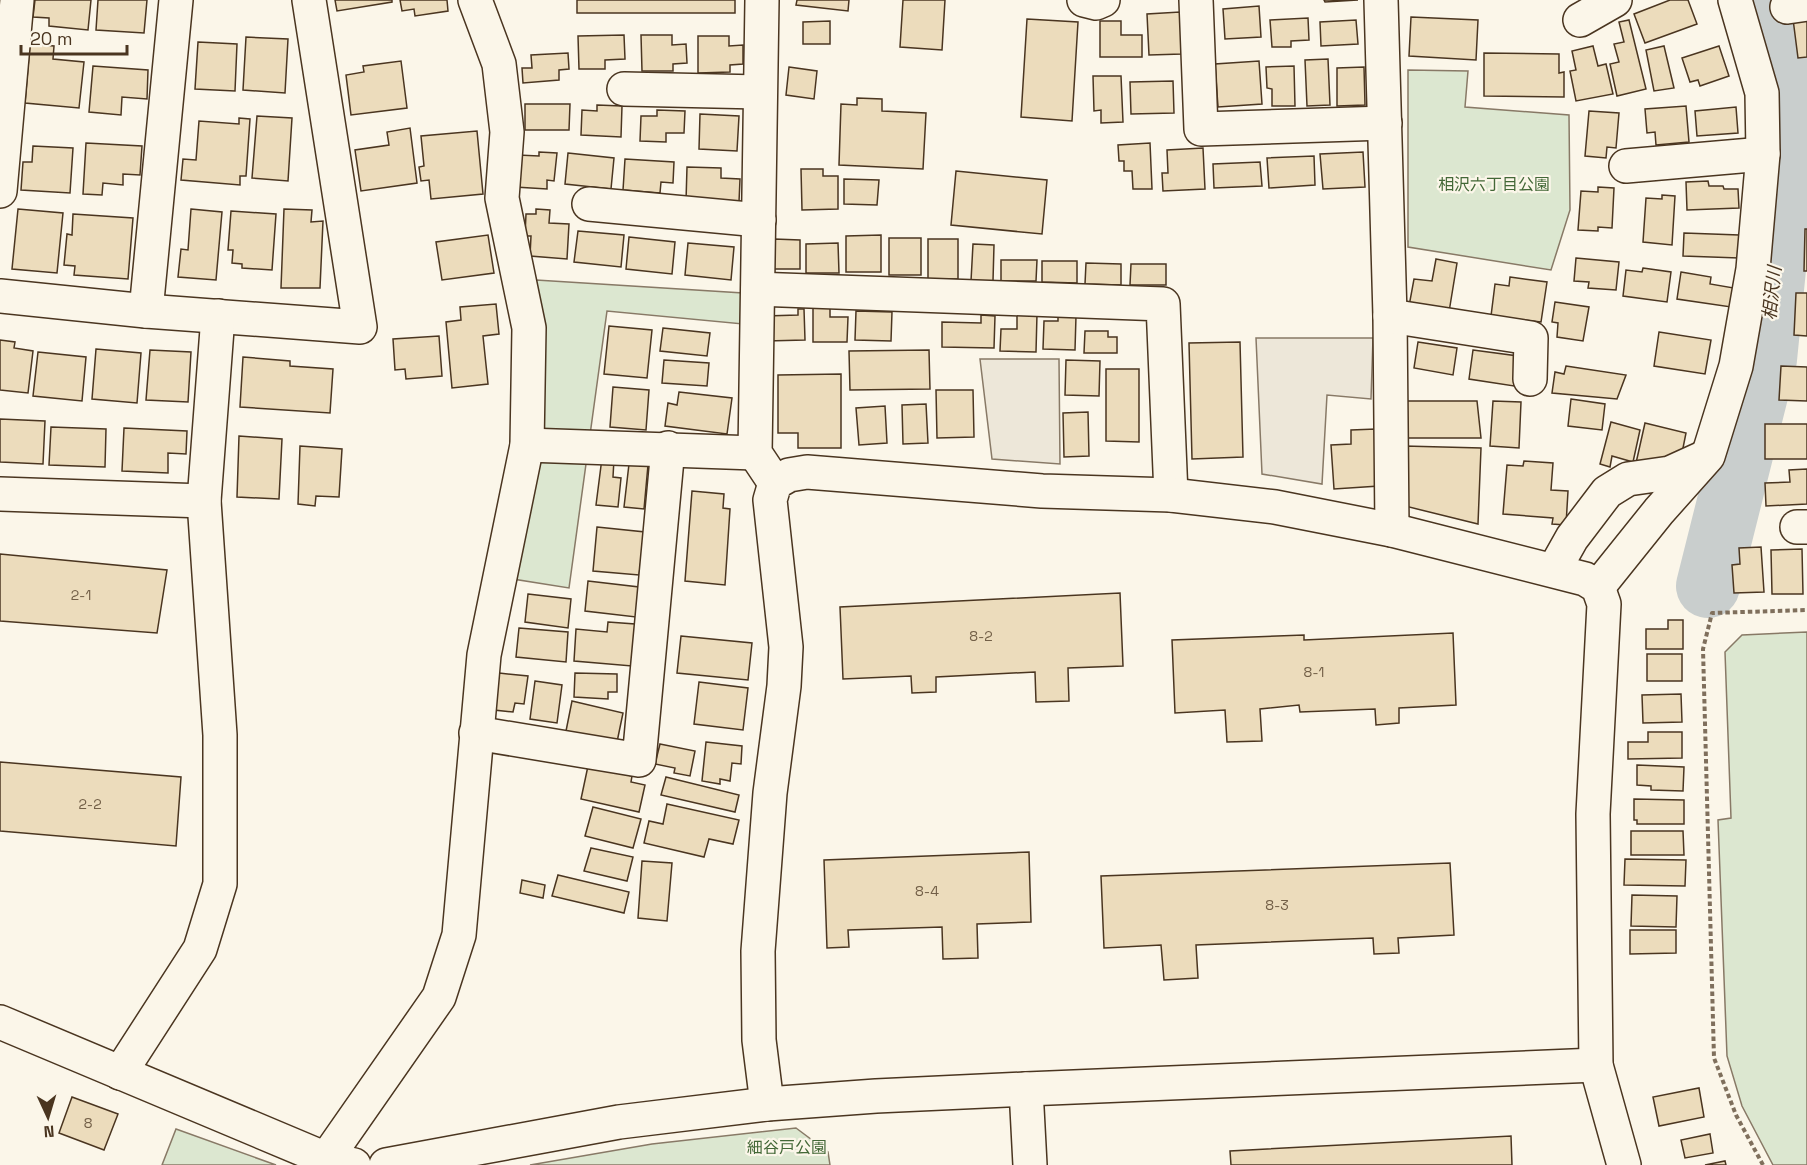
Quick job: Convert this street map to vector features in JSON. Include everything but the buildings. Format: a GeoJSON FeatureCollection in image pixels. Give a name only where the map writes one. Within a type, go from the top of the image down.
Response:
{"type":"FeatureCollection","features":[{"type":"Feature","properties":{"kind":"street"},"geometry":{"type":"LineString","coordinates":[[0,190],[17,0]]}},
{"type":"Feature","properties":{"kind":"street"},"geometry":{"type":"LineString","coordinates":[[146,310],[176,0]]}},
{"type":"Feature","properties":{"kind":"street"},"geometry":{"type":"LineString","coordinates":[[0,296],[360,327],[309,0]]}},
{"type":"Feature","properties":{"kind":"street"},"geometry":{"type":"LineString","coordinates":[[0,1022],[340,1162],[439,997],[459,935],[484,655],[527,445],[529,327],[502,198],[507,132],[499,64],[475,0]]}},
{"type":"Feature","properties":{"kind":"street"},"geometry":{"type":"LineString","coordinates":[[762,0],[755,453],[775,483]]}},
{"type":"Feature","properties":{"kind":"street"},"geometry":{"type":"LineString","coordinates":[[1084,0],[1096,3],[1103,0]]}},
{"type":"Feature","properties":{"kind":"street"},"geometry":{"type":"LineString","coordinates":[[1196,0],[1201,129],[1385,123]]}},
{"type":"Feature","properties":{"kind":"street"},"geometry":{"type":"LineString","coordinates":[[1381,0],[1390,316],[1392,530]]}},
{"type":"Feature","properties":{"kind":"street"},"geometry":{"type":"LineString","coordinates":[[1580,20],[1616,0]]}},
{"type":"Feature","properties":{"kind":"street"},"geometry":{"type":"LineString","coordinates":[[1598,587],[1659,511],[1708,456],[1736,366],[1754,269],[1763,154],[1762,93],[1735,0]]}},
{"type":"Feature","properties":{"kind":"street"},"geometry":{"type":"LineString","coordinates":[[624,89],[760,92]]}},
{"type":"Feature","properties":{"kind":"street"},"geometry":{"type":"LineString","coordinates":[[1626,166],[1763,154]]}},
{"type":"Feature","properties":{"kind":"street"},"geometry":{"type":"LineString","coordinates":[[589,204],[759,220]]}},
{"type":"Feature","properties":{"kind":"street"},"geometry":{"type":"LineString","coordinates":[[758,289],[1163,304],[1171,495]]}},
{"type":"Feature","properties":{"kind":"street"},"geometry":{"type":"LineString","coordinates":[[120,1073],[200,950],[220,884],[220,735],[204,501],[218,316]]}},
{"type":"Feature","properties":{"kind":"street"},"geometry":{"type":"LineString","coordinates":[[1390,316],[1532,338],[1530,379]]}},
{"type":"Feature","properties":{"kind":"street"},"geometry":{"type":"LineString","coordinates":[[527,445],[668,448],[755,453]]}},
{"type":"Feature","properties":{"kind":"street"},"geometry":{"type":"LineString","coordinates":[[476,733],[639,760],[668,448]]}},
{"type":"Feature","properties":{"kind":"street"},"geometry":{"type":"LineString","coordinates":[[1554,570],[1572,538],[1606,492],[1628,479],[1670,473],[1708,456]]}},
{"type":"Feature","properties":{"kind":"street"},"geometry":{"type":"LineString","coordinates":[[767,1104],[759,1040],[758,951],[770,792],[784,686],[786,646],[770,500],[775,483],[789,475],[807,472],[1042,491],[1171,495],[1275,507],[1392,530],[1554,570],[1585,579],[1598,587],[1604,604],[1593,814],[1596,1065],[1624,1165]]}},
{"type":"Feature","properties":{"kind":"street"},"geometry":{"type":"LineString","coordinates":[[0,494],[204,501]]}},
{"type":"Feature","properties":{"kind":"street"},"geometry":{"type":"LineString","coordinates":[[386,1165],[619,1122],[767,1104],[876,1096],[1596,1065]]}},
{"type":"Feature","properties":{"kind":"street"},"geometry":{"type":"LineString","coordinates":[[1026,1089],[1030,1165]]}},
{"type":"Feature","properties":{"kind":"path"},"geometry":{"type":"LineString","coordinates":[[1763,1165],[1736,1115],[1714,1058],[1703,649],[1712,613],[1807,610]]}},
{"type":"Feature","properties":{"kind":"green space","name":"相沢六丁目公園"},"geometry":{"type":"Polygon","coordinates":[[[1408,70],[1468,71],[1465,107],[1569,115],[1570,210],[1551,270],[1408,247],[1408,70]]]}},
{"type":"Feature","properties":{"kind":"green space"},"geometry":{"type":"Polygon","coordinates":[[[536,280],[743,293],[743,324],[607,311],[569,588],[513,579],[540,305],[536,280]]]}},
{"type":"Feature","properties":{"kind":"green space"},"geometry":{"type":"Polygon","coordinates":[[[1807,632],[1807,1165],[1773,1165],[1742,1106],[1727,1056],[1718,820],[1731,818],[1725,652],[1742,635],[1807,632]]]}},
{"type":"Feature","properties":{"kind":"green space","name":"細谷戸公園"},"geometry":{"type":"Polygon","coordinates":[[[796,1128],[828,1152],[830,1165],[530,1165],[652,1144],[796,1128]]]}},
{"type":"Feature","properties":{"kind":"green space"},"geometry":{"type":"Polygon","coordinates":[[[176,1129],[276,1165],[162,1165],[176,1129]]]}},
{"type":"Feature","properties":{"kind":"shaded area"},"geometry":{"type":"Polygon","coordinates":[[[1256,338],[1373,338],[1371,399],[1327,395],[1322,484],[1262,474],[1256,338]]]}},
{"type":"Feature","properties":{"kind":"shaded area"},"geometry":{"type":"Polygon","coordinates":[[[980,359],[1059,359],[1060,464],[992,459],[980,359]]]}},
{"type":"Feature","properties":{"kind":"waterway","name":"相沢川"},"geometry":{"type":"LineString","coordinates":[[1708,586],[1765,359],[1789,118],[1783,64],[1758,0]]}}]}
